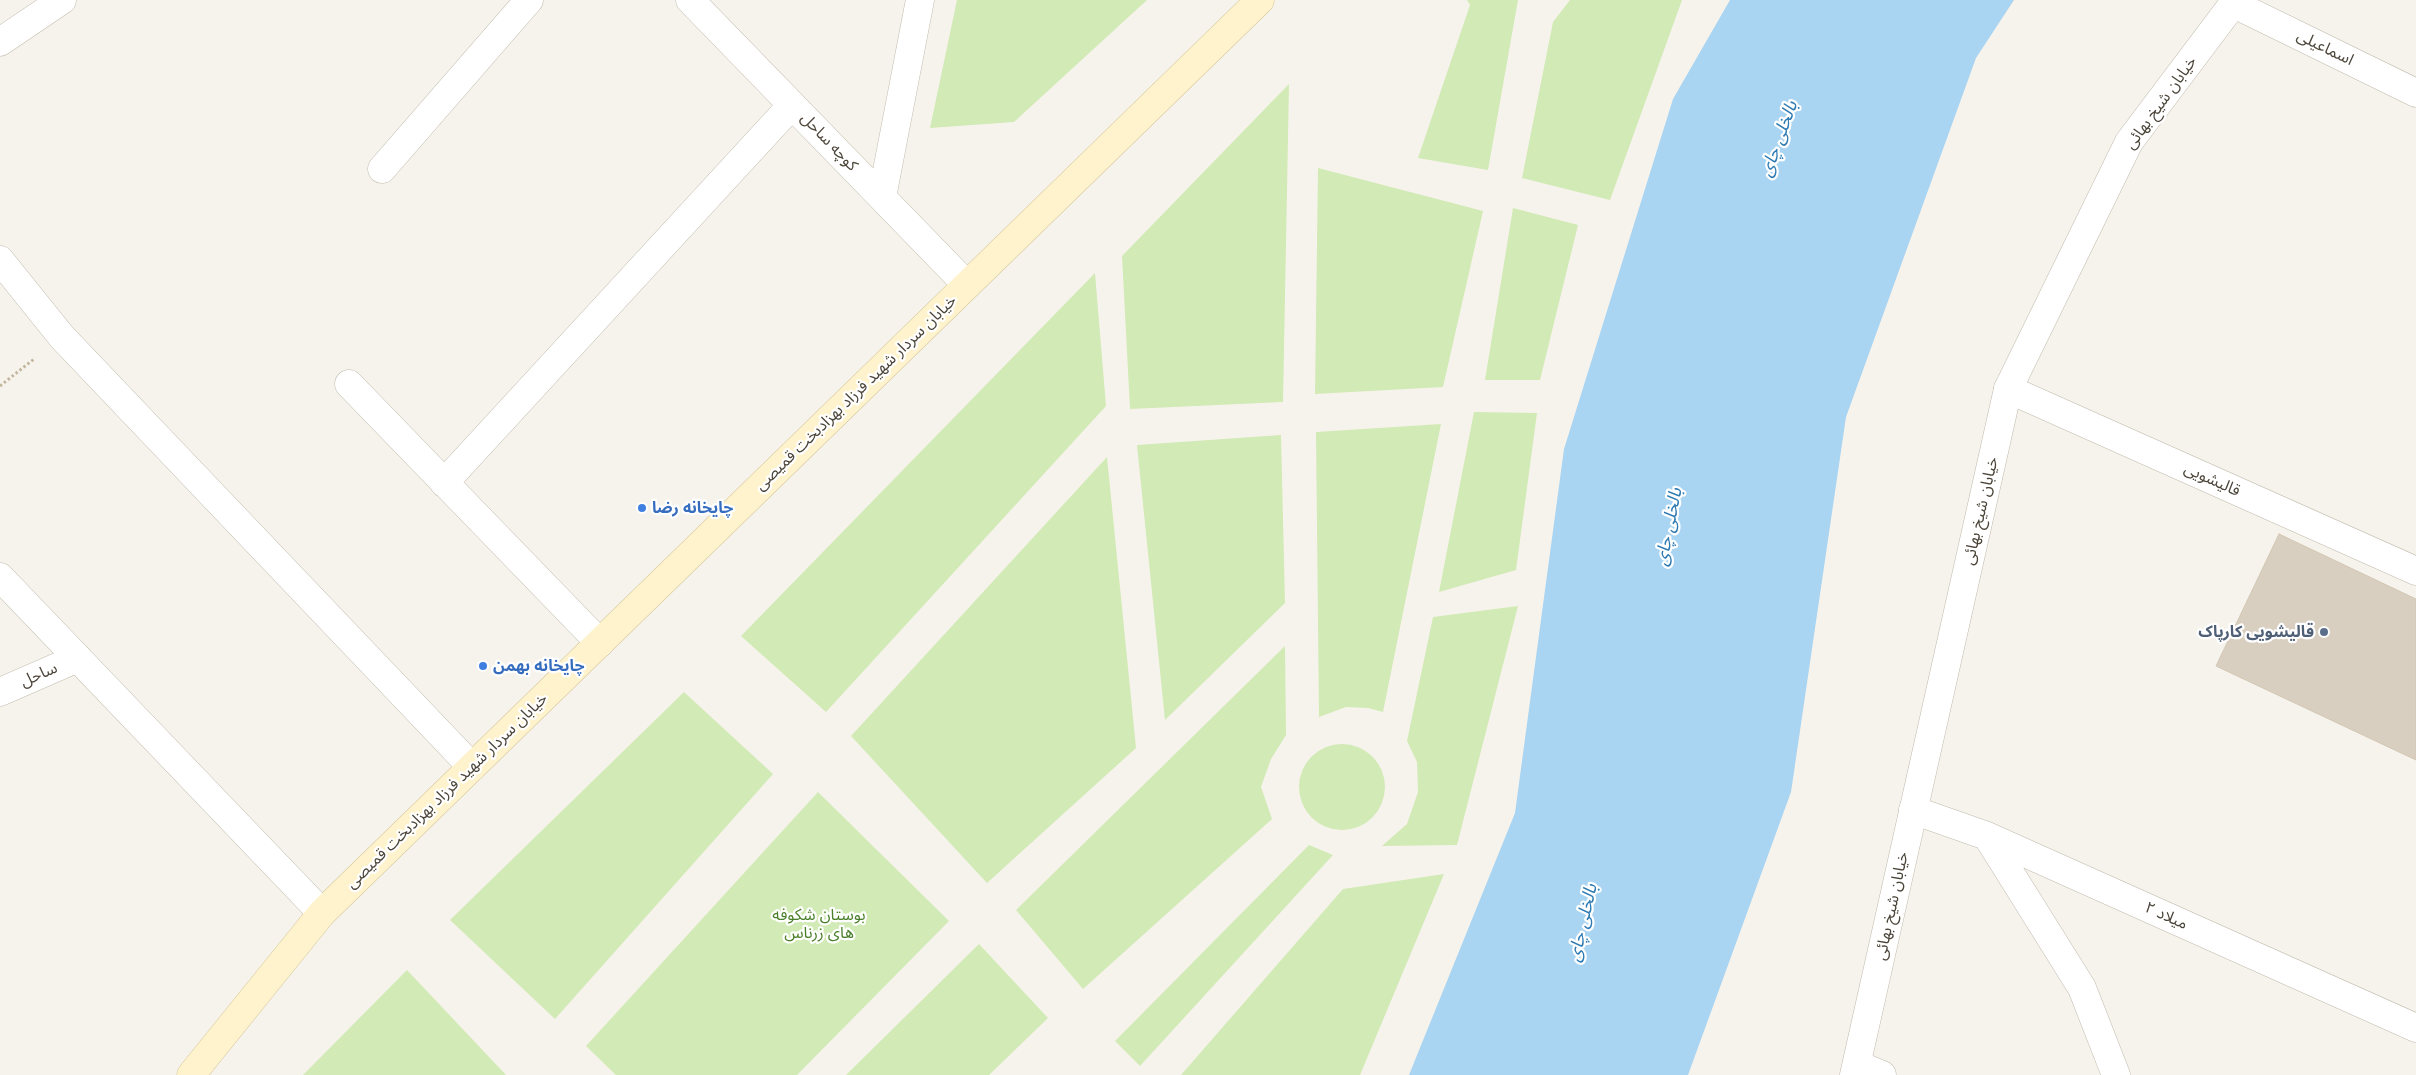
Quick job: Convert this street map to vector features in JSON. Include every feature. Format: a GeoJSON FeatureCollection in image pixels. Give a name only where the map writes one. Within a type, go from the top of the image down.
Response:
{"type":"FeatureCollection","features":[{"type":"Feature","properties":{"kind":"main road","name":"خیابان سردار شهید فرزاد بهزاد‌بخت قمیصی"},"geometry":{"type":"LineString","coordinates":[[190,1075],[322,913],[1260,0]]}},
{"type":"Feature","properties":{"kind":"street"},"geometry":{"type":"LineString","coordinates":[[0,42],[62,0]]}},
{"type":"Feature","properties":{"kind":"street"},"geometry":{"type":"LineString","coordinates":[[382,169],[530,0]]}},
{"type":"Feature","properties":{"kind":"street","name":"کوچه ساحل"},"geometry":{"type":"LineString","coordinates":[[690,0],[967,285]]}},
{"type":"Feature","properties":{"kind":"street"},"geometry":{"type":"LineString","coordinates":[[882,197],[920,0]]}},
{"type":"Feature","properties":{"kind":"street","name":"اسماعیلی"},"geometry":{"type":"LineString","coordinates":[[2235,2],[2416,93]]}},
{"type":"Feature","properties":{"kind":"street","name":"خیابان شیخ بهائی"},"geometry":{"type":"LineString","coordinates":[[1865,1072],[1913,810],[2008,389],[2129,142],[2235,2]]}},
{"type":"Feature","properties":{"kind":"street"},"geometry":{"type":"LineString","coordinates":[[444,483],[792,105]]}},
{"type":"Feature","properties":{"kind":"street"},"geometry":{"type":"LineString","coordinates":[[0,260],[62,337],[472,767]]}},
{"type":"Feature","properties":{"kind":"street"},"geometry":{"type":"LineString","coordinates":[[349,384],[600,643]]}},
{"type":"Feature","properties":{"kind":"street","name":"قالیشویی"},"geometry":{"type":"LineString","coordinates":[[2008,389],[2416,571]]}},
{"type":"Feature","properties":{"kind":"street"},"geometry":{"type":"LineString","coordinates":[[0,578],[322,913]]}},
{"type":"Feature","properties":{"kind":"street","name":"ساحل"},"geometry":{"type":"LineString","coordinates":[[0,692],[78,658]]}},
{"type":"Feature","properties":{"kind":"street","name":"میلاد ۲"},"geometry":{"type":"LineString","coordinates":[[1913,810],[1987,836],[2416,1028]]}},
{"type":"Feature","properties":{"kind":"street"},"geometry":{"type":"LineString","coordinates":[[1987,836],[2082,988],[2116,1075]]}},
{"type":"Feature","properties":{"kind":"path"},"geometry":{"type":"LineString","coordinates":[[0,386],[62,337]]}},
{"type":"Feature","properties":{"kind":"green space"},"geometry":{"type":"Polygon","coordinates":[[[957,0],[1147,0],[1014,122],[930,128],[957,0]]]}},
{"type":"Feature","properties":{"kind":"green space"},"geometry":{"type":"Polygon","coordinates":[[[1467,0],[1518,0],[1488,170],[1418,158],[1470,5],[1467,0]]]}},
{"type":"Feature","properties":{"kind":"green space"},"geometry":{"type":"Polygon","coordinates":[[[1570,0],[1682,0],[1610,200],[1522,178],[1553,22],[1570,0]]]}},
{"type":"Feature","properties":{"kind":"green space"},"geometry":{"type":"Polygon","coordinates":[[[1289,84],[1283,402],[1130,409],[1122,256],[1289,84]]]}},
{"type":"Feature","properties":{"kind":"green space"},"geometry":{"type":"Polygon","coordinates":[[[1318,168],[1483,211],[1443,387],[1315,394],[1318,168]]]}},
{"type":"Feature","properties":{"kind":"green space"},"geometry":{"type":"Polygon","coordinates":[[[1513,208],[1578,225],[1540,380],[1485,380],[1513,208]]]}},
{"type":"Feature","properties":{"kind":"green space"},"geometry":{"type":"Polygon","coordinates":[[[1095,273],[1106,406],[826,712],[741,636],[1095,273]]]}},
{"type":"Feature","properties":{"kind":"green space"},"geometry":{"type":"Polygon","coordinates":[[[1474,412],[1537,413],[1516,570],[1439,592],[1474,412]]]}},
{"type":"Feature","properties":{"kind":"green space"},"geometry":{"type":"Polygon","coordinates":[[[1441,424],[1383,712],[1368,708],[1346,707],[1319,717],[1316,432],[1441,424]]]}},
{"type":"Feature","properties":{"kind":"green space"},"geometry":{"type":"Polygon","coordinates":[[[1281,435],[1285,603],[1165,720],[1137,445],[1281,435]]]}},
{"type":"Feature","properties":{"kind":"green space"},"geometry":{"type":"Polygon","coordinates":[[[1107,457],[1136,748],[987,883],[851,736],[1107,457]]]}},
{"type":"Feature","properties":{"kind":"green space"},"geometry":{"type":"Polygon","coordinates":[[[1518,606],[1457,845],[1382,846],[1407,824],[1418,792],[1417,762],[1407,741],[1433,617],[1518,606]]]}},
{"type":"Feature","properties":{"kind":"green space"},"geometry":{"type":"Polygon","coordinates":[[[1285,646],[1286,735],[1271,759],[1261,787],[1272,819],[1083,989],[1016,910],[1285,646]]]}},
{"type":"Feature","properties":{"kind":"green space"},"geometry":{"type":"Polygon","coordinates":[[[684,692],[773,774],[555,1019],[450,920],[684,692]]]}},
{"type":"Feature","properties":{"kind":"green space"},"geometry":{"type":"Polygon","coordinates":[[[1342,744],[1358,747],[1366,751],[1378,763],[1382,771],[1385,787],[1382,803],[1378,811],[1366,823],[1358,827],[1342,830],[1326,827],[1318,823],[1306,811],[1302,803],[1299,787],[1302,771],[1306,763],[1318,751],[1326,747],[1342,744]]]}},
{"type":"Feature","properties":{"kind":"green space","name":"بوستان شکوفه های زرناس"},"geometry":{"type":"Polygon","coordinates":[[[818,792],[949,921],[797,1075],[616,1075],[586,1046],[818,792]]]}},
{"type":"Feature","properties":{"kind":"green space"},"geometry":{"type":"Polygon","coordinates":[[[1309,845],[1333,855],[1140,1066],[1115,1041],[1309,845]]]}},
{"type":"Feature","properties":{"kind":"green space"},"geometry":{"type":"Polygon","coordinates":[[[1444,874],[1360,1075],[1181,1075],[1343,889],[1444,874]]]}},
{"type":"Feature","properties":{"kind":"green space"},"geometry":{"type":"Polygon","coordinates":[[[979,944],[1048,1018],[989,1075],[846,1075],[979,944]]]}},
{"type":"Feature","properties":{"kind":"green space"},"geometry":{"type":"Polygon","coordinates":[[[407,970],[506,1075],[303,1075],[407,970]]]}},
{"type":"Feature","properties":{"kind":"water","name":"بالخلی چای"},"geometry":{"type":"Polygon","coordinates":[[[1730,0],[2014,0],[1976,58],[1846,417],[1791,792],[1688,1075],[1409,1075],[1515,813],[1564,449],[1673,99],[1730,0]]]}},
{"type":"Feature","properties":{"kind":"building","name":"قالیشویی کارپاک"},"geometry":{"type":"Polygon","coordinates":[[[2279,534],[2416,599],[2416,760],[2216,666],[2279,534]]]}},
{"type":"Feature","properties":{"kind":"place","name":"چایخانه رضا"},"geometry":{"type":"Point","coordinates":[642,508]}},
{"type":"Feature","properties":{"kind":"place","name":"قالیشویی کارپاک"},"geometry":{"type":"Point","coordinates":[2324,632]}},
{"type":"Feature","properties":{"kind":"place","name":"چایخانه بهمن"},"geometry":{"type":"Point","coordinates":[483,666]}}]}
